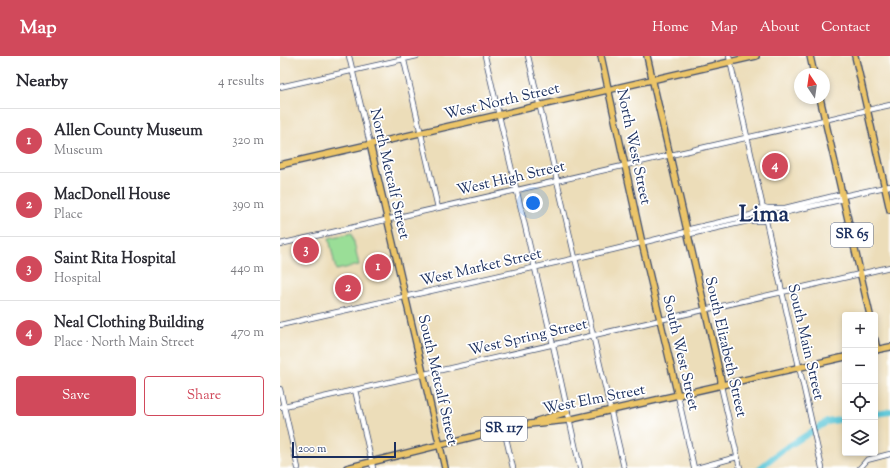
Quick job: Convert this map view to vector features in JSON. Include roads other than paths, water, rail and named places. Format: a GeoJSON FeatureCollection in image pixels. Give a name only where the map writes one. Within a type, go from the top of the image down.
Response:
{"type":"FeatureCollection","features":[{"type":"Feature","properties":{"kind":"main road","name":"North West Street"},"geometry":{"type":"LineString","coordinates":[[602,56],[642,243]]}},
{"type":"Feature","properties":{"kind":"main road","name":"South Elizabeth Street"},"geometry":{"type":"LineString","coordinates":[[647,56],[721,380],[720,386]]}},
{"type":"Feature","properties":{"kind":"main road","name":"West North Street"},"geometry":{"type":"LineString","coordinates":[[280,165],[652,80],[729,59],[756,56]]}},
{"type":"Feature","properties":{"kind":"main road"},"geometry":{"type":"LineString","coordinates":[[810,56],[813,68]]}},
{"type":"Feature","properties":{"kind":"main road","name":"SR 65"},"geometry":{"type":"LineString","coordinates":[[855,56],[867,110],[887,186],[890,210]]}},
{"type":"Feature","properties":{"kind":"main road","name":"SR 65"},"geometry":{"type":"LineString","coordinates":[[821,104],[869,312]]}},
{"type":"Feature","properties":{"kind":"main road","name":"North Metcalf Street"},"geometry":{"type":"LineString","coordinates":[[370,144],[406,297]]}},
{"type":"Feature","properties":{"kind":"main road","name":"South West Street"},"geometry":{"type":"LineString","coordinates":[[642,243],[678,396]]}},
{"type":"Feature","properties":{"kind":"main road","name":"South Metcalf Street"},"geometry":{"type":"LineString","coordinates":[[406,297],[445,468]]}},
{"type":"Feature","properties":{"kind":"main road"},"geometry":{"type":"LineString","coordinates":[[878,350],[890,347]]}},
{"type":"Feature","properties":{"kind":"main road","name":"SR 117"},"geometry":{"type":"LineString","coordinates":[[799,368],[842,358]]}},
{"type":"Feature","properties":{"kind":"main road","name":"West Elm Street"},"geometry":{"type":"LineString","coordinates":[[347,468],[372,465],[504,428],[568,420],[799,368]]}},
{"type":"Feature","properties":{"kind":"main road"},"geometry":{"type":"LineString","coordinates":[[532,424],[541,419],[567,412]]}},
{"type":"Feature","properties":{"kind":"street","name":"North Metcalf Street"},"geometry":{"type":"LineString","coordinates":[[349,56],[370,144]]}},
{"type":"Feature","properties":{"kind":"street"},"geometry":{"type":"LineString","coordinates":[[280,88],[403,58],[417,56]]}},
{"type":"Feature","properties":{"kind":"street"},"geometry":{"type":"LineString","coordinates":[[485,56],[553,345],[568,420],[580,468]]}},
{"type":"Feature","properties":{"kind":"street"},"geometry":{"type":"LineString","coordinates":[[528,56],[624,468]]}},
{"type":"Feature","properties":{"kind":"street"},"geometry":{"type":"LineString","coordinates":[[403,58],[438,208]]}},
{"type":"Feature","properties":{"kind":"street"},"geometry":{"type":"LineString","coordinates":[[729,59],[763,208],[758,216],[766,220],[771,212],[763,208]]}},
{"type":"Feature","properties":{"kind":"street","name":"West High Street"},"geometry":{"type":"LineString","coordinates":[[280,244],[890,105]]}},
{"type":"Feature","properties":{"kind":"street"},"geometry":{"type":"LineString","coordinates":[[763,208],[785,208],[838,195],[842,196],[887,186]]}},
{"type":"Feature","properties":{"kind":"street","name":"West Market Street"},"geometry":{"type":"LineString","coordinates":[[686,232],[690,234],[748,221],[766,220],[791,211],[840,200],[842,196]]}},
{"type":"Feature","properties":{"kind":"street","name":"West Market Street"},"geometry":{"type":"LineString","coordinates":[[280,325],[642,243],[686,232],[690,229],[749,215],[763,208]]}},
{"type":"Feature","properties":{"kind":"street","name":"South Main Street"},"geometry":{"type":"LineString","coordinates":[[766,220],[822,468]]}},
{"type":"Feature","properties":{"kind":"street","name":"West Spring Street"},"geometry":{"type":"LineString","coordinates":[[282,406],[890,267]]}},
{"type":"Feature","properties":{"kind":"street","name":"South Elizabeth Street"},"geometry":{"type":"LineString","coordinates":[[720,386],[740,468]]}},
{"type":"Feature","properties":{"kind":"street"},"geometry":{"type":"LineString","coordinates":[[280,389],[282,406],[298,468]]}},
{"type":"Feature","properties":{"kind":"street"},"geometry":{"type":"LineString","coordinates":[[355,390],[372,465]]}},
{"type":"Feature","properties":{"kind":"street","name":"South West Street"},"geometry":{"type":"LineString","coordinates":[[678,396],[696,468]]}},
{"type":"Feature","properties":{"kind":"street"},"geometry":{"type":"LineString","coordinates":[[504,428],[513,468]]}},
{"type":"Feature","properties":{"kind":"street"},"geometry":{"type":"LineString","coordinates":[[860,468],[867,460],[890,454]]}},
{"type":"Feature","properties":{"kind":"street"},"geometry":{"type":"LineString","coordinates":[[696,468],[737,457]]}},
{"type":"Feature","properties":{"kind":"waterway"},"geometry":{"type":"LineString","coordinates":[[878,413],[890,411]]}},
{"type":"Feature","properties":{"kind":"waterway"},"geometry":{"type":"LineString","coordinates":[[760,468],[781,451],[827,422],[842,420]]}},
{"type":"Feature","properties":{"kind":"place","name":"Neal Clothing Building"},"geometry":{"type":"Point","coordinates":[775,166]}},
{"type":"Feature","properties":{"kind":"place","name":"Saint Rita Hospital"},"geometry":{"type":"Point","coordinates":[306,250]}},
{"type":"Feature","properties":{"kind":"place","name":"Allen County Museum"},"geometry":{"type":"Point","coordinates":[378,267]}},
{"type":"Feature","properties":{"kind":"place","name":"MacDonell House"},"geometry":{"type":"Point","coordinates":[348,288]}},
{"type":"Feature","properties":{"kind":"district","name":"Lima"},"geometry":{"type":"Point","coordinates":[764,215]}}]}
